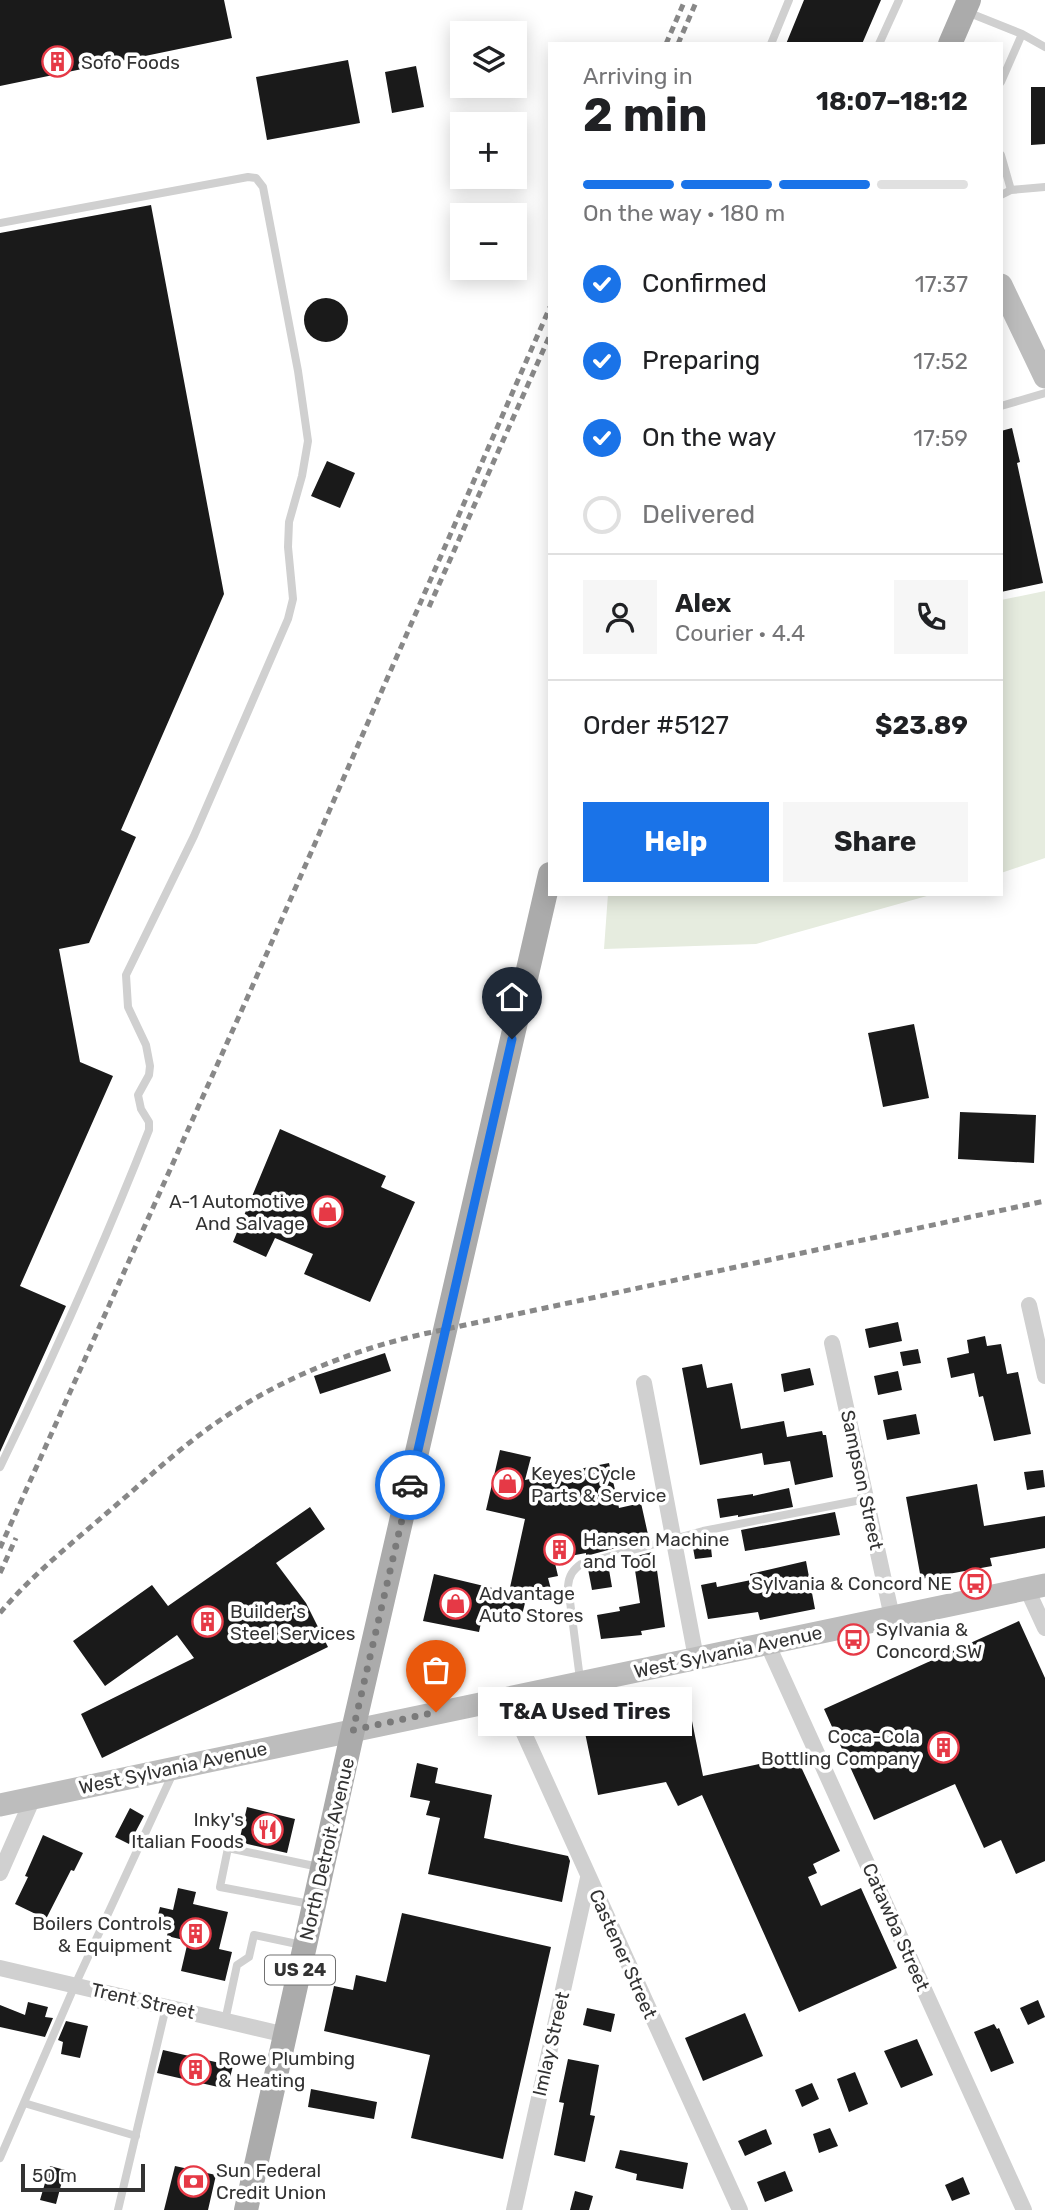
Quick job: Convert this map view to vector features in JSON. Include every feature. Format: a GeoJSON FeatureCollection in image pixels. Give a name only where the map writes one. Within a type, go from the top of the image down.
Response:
{"type":"FeatureCollection","features":[{"type":"Feature","properties":{"kind":"main road"},"geometry":{"type":"LineString","coordinates":[[951,42],[966,6]]}},
{"type":"Feature","properties":{"kind":"main road"},"geometry":{"type":"LineString","coordinates":[[1003,289],[1042,365]]}},
{"type":"Feature","properties":{"kind":"main road","name":"North Detroit Avenue"},"geometry":{"type":"LineString","coordinates":[[246,2210],[353,1730],[548,883]]}},
{"type":"Feature","properties":{"kind":"main road","name":"West Sylvania Avenue"},"geometry":{"type":"LineString","coordinates":[[0,1805],[1036,1587]]}},
{"type":"Feature","properties":{"kind":"street"},"geometry":{"type":"LineString","coordinates":[[1029,1305],[1045,1377]]}},
{"type":"Feature","properties":{"kind":"street","name":"Sampson Street"},"geometry":{"type":"LineString","coordinates":[[832,1343],[892,1617]]}},
{"type":"Feature","properties":{"kind":"street"},"geometry":{"type":"LineString","coordinates":[[644,1383],[696,1658]]}},
{"type":"Feature","properties":{"kind":"street"},"geometry":{"type":"LineString","coordinates":[[1036,1587],[1045,1628]]}},
{"type":"Feature","properties":{"kind":"street","name":"Catawba Street"},"geometry":{"type":"LineString","coordinates":[[766,1643],[1024,2210]]}},
{"type":"Feature","properties":{"kind":"street","name":"Castener Street"},"geometry":{"type":"LineString","coordinates":[[508,1698],[740,2210]]}},
{"type":"Feature","properties":{"kind":"street"},"geometry":{"type":"LineString","coordinates":[[0,1873],[33,1798]]}},
{"type":"Feature","properties":{"kind":"street","name":"Imlay Street"},"geometry":{"type":"LineString","coordinates":[[514,2210],[588,1878]]}},
{"type":"Feature","properties":{"kind":"street","name":"Trent Street"},"geometry":{"type":"LineString","coordinates":[[0,1968],[286,2035]]}},
{"type":"Feature","properties":{"kind":"lane"},"geometry":{"type":"LineString","coordinates":[[772,42],[789,0]]}},
{"type":"Feature","properties":{"kind":"lane"},"geometry":{"type":"LineString","coordinates":[[880,42],[899,0]]}},
{"type":"Feature","properties":{"kind":"lane"},"geometry":{"type":"LineString","coordinates":[[966,6],[1045,47]]}},
{"type":"Feature","properties":{"kind":"lane"},"geometry":{"type":"LineString","coordinates":[[1003,77],[1022,34]]}},
{"type":"Feature","properties":{"kind":"lane"},"geometry":{"type":"LineString","coordinates":[[1003,162],[1011,190]]}},
{"type":"Feature","properties":{"kind":"lane"},"geometry":{"type":"LineString","coordinates":[[0,223],[247,177],[257,178],[263,187],[298,371],[308,441],[302,476],[289,522],[288,547],[293,599],[288,619],[194,836],[126,975],[128,1007],[146,1045],[150,1066],[149,1075],[138,1095],[141,1109],[149,1122],[149,1130],[101,1248],[0,1467]]}},
{"type":"Feature","properties":{"kind":"lane"},"geometry":{"type":"LineString","coordinates":[[1003,194],[1011,190],[1045,187]]}},
{"type":"Feature","properties":{"kind":"lane"},"geometry":{"type":"LineString","coordinates":[[1003,405],[1045,393]]}},
{"type":"Feature","properties":{"kind":"lane"},"geometry":{"type":"LineString","coordinates":[[581,1682],[570,1618],[568,1586],[569,1577],[581,1564],[726,1526],[866,1499]]}},
{"type":"Feature","properties":{"kind":"lane"},"geometry":{"type":"LineString","coordinates":[[0,2158],[75,1985],[176,1768]]}},
{"type":"Feature","properties":{"kind":"lane"},"geometry":{"type":"LineString","coordinates":[[314,1905],[220,1886],[228,1848],[322,1868]]}},
{"type":"Feature","properties":{"kind":"lane"},"geometry":{"type":"LineString","coordinates":[[225,2021],[237,1965],[249,1957],[254,1935],[305,1945]]}},
{"type":"Feature","properties":{"kind":"lane"},"geometry":{"type":"LineString","coordinates":[[118,2210],[166,2007]]}},
{"type":"Feature","properties":{"kind":"lane"},"geometry":{"type":"LineString","coordinates":[[24,2103],[136,2136]]}},
{"type":"Feature","properties":{"kind":"shaded area"},"geometry":{"type":"Polygon","coordinates":[[[1045,591],[1045,858],[1003,872],[1003,600],[1045,591]]]}},
{"type":"Feature","properties":{"kind":"shaded area"},"geometry":{"type":"Polygon","coordinates":[[[608,896],[927,896],[756,944],[604,949],[608,896]]]}},
{"type":"Feature","properties":{"kind":"building","name":"Sofo Foods"},"geometry":{"type":"Polygon","coordinates":[[[0,0],[224,0],[232,38],[0,86],[0,0]]]}},
{"type":"Feature","properties":{"kind":"building"},"geometry":{"type":"Polygon","coordinates":[[[804,0],[881,0],[863,42],[787,42],[804,0]]]}},
{"type":"Feature","properties":{"kind":"building"},"geometry":{"type":"Polygon","coordinates":[[[348,60],[360,123],[267,140],[256,77],[348,60]]]}},
{"type":"Feature","properties":{"kind":"building"},"geometry":{"type":"Polygon","coordinates":[[[416,66],[424,107],[392,113],[385,72],[416,66]]]}},
{"type":"Feature","properties":{"kind":"building"},"geometry":{"type":"Polygon","coordinates":[[[1031,87],[1045,87],[1045,144],[1031,145],[1031,87]]]}},
{"type":"Feature","properties":{"kind":"building"},"geometry":{"type":"Polygon","coordinates":[[[151,205],[224,594],[121,830],[136,837],[89,943],[59,949],[80,1062],[113,1076],[20,1286],[66,1306],[0,1452],[0,233],[151,205]]]}},
{"type":"Feature","properties":{"kind":"building"},"geometry":{"type":"Polygon","coordinates":[[[326,298],[341,305],[348,320],[341,335],[326,342],[311,335],[304,320],[311,305],[326,298]]]}},
{"type":"Feature","properties":{"kind":"building"},"geometry":{"type":"Polygon","coordinates":[[[1012,428],[1043,583],[1003,592],[1003,430],[1012,428]]]}},
{"type":"Feature","properties":{"kind":"building"},"geometry":{"type":"Polygon","coordinates":[[[327,461],[355,473],[340,508],[311,496],[327,461]]]}},
{"type":"Feature","properties":{"kind":"building"},"geometry":{"type":"Polygon","coordinates":[[[914,1024],[929,1098],[883,1107],[868,1033],[914,1024]]]}},
{"type":"Feature","properties":{"kind":"building"},"geometry":{"type":"Polygon","coordinates":[[[960,1112],[1036,1115],[1034,1163],[958,1159],[960,1112]]]}},
{"type":"Feature","properties":{"kind":"building","name":"A-1 Automotive And Salvage"},"geometry":{"type":"Polygon","coordinates":[[[280,1129],[386,1176],[381,1187],[415,1202],[370,1302],[304,1274],[313,1254],[275,1238],[266,1257],[233,1242],[280,1129]]]}},
{"type":"Feature","properties":{"kind":"building"},"geometry":{"type":"Polygon","coordinates":[[[898,1322],[902,1341],[869,1348],[865,1329],[898,1322]]]}},
{"type":"Feature","properties":{"kind":"building"},"geometry":{"type":"Polygon","coordinates":[[[985,1336],[987,1346],[1001,1344],[1007,1374],[1018,1372],[1031,1434],[994,1441],[983,1396],[979,1397],[974,1373],[951,1378],[947,1358],[969,1353],[967,1340],[985,1336]]]}},
{"type":"Feature","properties":{"kind":"building"},"geometry":{"type":"Polygon","coordinates":[[[918,1349],[921,1363],[903,1366],[900,1352],[918,1349]]]}},
{"type":"Feature","properties":{"kind":"building"},"geometry":{"type":"Polygon","coordinates":[[[385,1353],[391,1371],[320,1394],[314,1376],[385,1353]]]}},
{"type":"Feature","properties":{"kind":"building"},"geometry":{"type":"Polygon","coordinates":[[[702,1364],[707,1388],[732,1383],[741,1429],[784,1421],[787,1437],[822,1431],[823,1435],[826,1435],[833,1477],[795,1485],[790,1461],[764,1465],[762,1453],[700,1465],[682,1368],[702,1364]]]}},
{"type":"Feature","properties":{"kind":"building"},"geometry":{"type":"Polygon","coordinates":[[[810,1368],[814,1385],[784,1392],[781,1374],[810,1368]]]}},
{"type":"Feature","properties":{"kind":"building"},"geometry":{"type":"Polygon","coordinates":[[[898,1371],[902,1390],[878,1395],[874,1376],[898,1371]]]}},
{"type":"Feature","properties":{"kind":"building"},"geometry":{"type":"Polygon","coordinates":[[[916,1414],[920,1434],[887,1440],[883,1420],[916,1414]]]}},
{"type":"Feature","properties":{"kind":"building","name":"Hansen Machine and Tool"},"geometry":{"type":"Polygon","coordinates":[[[500,1450],[531,1457],[525,1480],[609,1463],[619,1508],[641,1503],[649,1539],[586,1556],[586,1553],[554,1559],[558,1576],[548,1578],[552,1593],[526,1599],[521,1619],[484,1609],[479,1632],[423,1621],[434,1574],[509,1592],[525,1519],[486,1510],[500,1450]]]}},
{"type":"Feature","properties":{"kind":"building"},"geometry":{"type":"Polygon","coordinates":[[[1043,1470],[1045,1487],[1027,1490],[1024,1472],[1043,1470]]]}},
{"type":"Feature","properties":{"kind":"building"},"geometry":{"type":"Polygon","coordinates":[[[977,1484],[984,1526],[1045,1516],[1045,1548],[990,1558],[992,1566],[921,1579],[906,1497],[977,1484]]]}},
{"type":"Feature","properties":{"kind":"building"},"geometry":{"type":"Polygon","coordinates":[[[789,1488],[793,1507],[720,1518],[717,1499],[753,1496],[789,1488]]]}},
{"type":"Feature","properties":{"kind":"building","name":"Builder's Steel Services"},"geometry":{"type":"Polygon","coordinates":[[[310,1507],[325,1529],[276,1563],[306,1603],[328,1647],[102,1758],[81,1714],[194,1658],[177,1635],[105,1686],[73,1641],[152,1585],[168,1606],[310,1507]]]}},
{"type":"Feature","properties":{"kind":"building"},"geometry":{"type":"Polygon","coordinates":[[[835,1512],[840,1535],[745,1551],[741,1530],[835,1512]]]}},
{"type":"Feature","properties":{"kind":"building"},"geometry":{"type":"Polygon","coordinates":[[[710,1539],[712,1557],[695,1559],[692,1542],[710,1539]]]}},
{"type":"Feature","properties":{"kind":"building"},"geometry":{"type":"Polygon","coordinates":[[[652,1552],[655,1556],[665,1627],[641,1631],[642,1635],[601,1639],[597,1615],[620,1611],[619,1607],[640,1603],[633,1557],[652,1552]]]}},
{"type":"Feature","properties":{"kind":"building"},"geometry":{"type":"Polygon","coordinates":[[[806,1561],[815,1609],[760,1620],[758,1612],[708,1619],[701,1585],[716,1582],[717,1587],[751,1580],[750,1574],[806,1561]]]}},
{"type":"Feature","properties":{"kind":"building"},"geometry":{"type":"Polygon","coordinates":[[[608,1564],[612,1587],[592,1590],[588,1569],[608,1564]]]}},
{"type":"Feature","properties":{"kind":"building","name":"Coca-Cola Bottling Company"},"geometry":{"type":"Polygon","coordinates":[[[1019,1621],[1045,1678],[1045,1861],[1016,1874],[1001,1840],[984,1848],[955,1784],[874,1820],[824,1709],[1019,1621]]]}},
{"type":"Feature","properties":{"kind":"building"},"geometry":{"type":"Polygon","coordinates":[[[426,1647],[447,1651],[444,1678],[440,1677],[438,1692],[419,1689],[426,1647]]]}},
{"type":"Feature","properties":{"kind":"building"},"geometry":{"type":"Polygon","coordinates":[[[689,1706],[703,1776],[796,1756],[840,1851],[813,1864],[817,1873],[808,1877],[821,1906],[861,1888],[897,1968],[799,2012],[702,1795],[678,1806],[666,1782],[598,1795],[584,1728],[689,1706]]]}},
{"type":"Feature","properties":{"kind":"building"},"geometry":{"type":"Polygon","coordinates":[[[417,1763],[438,1768],[435,1783],[492,1795],[484,1838],[568,1856],[570,1861],[562,1902],[428,1874],[440,1818],[426,1815],[430,1801],[410,1797],[417,1763]]]}},
{"type":"Feature","properties":{"kind":"building","name":"Inky's Italian Foods"},"geometry":{"type":"Polygon","coordinates":[[[247,1807],[295,1819],[287,1853],[239,1842],[247,1807]]]}},
{"type":"Feature","properties":{"kind":"building"},"geometry":{"type":"Polygon","coordinates":[[[130,1808],[144,1816],[129,1844],[115,1837],[130,1808]]]}},
{"type":"Feature","properties":{"kind":"building"},"geometry":{"type":"Polygon","coordinates":[[[43,1835],[83,1853],[74,1871],[71,1870],[46,1919],[15,1904],[43,1835]]]}},
{"type":"Feature","properties":{"kind":"building","name":"Boilers Controls & Equipment"},"geometry":{"type":"Polygon","coordinates":[[[178,1888],[196,1892],[193,1904],[228,1912],[219,1949],[232,1952],[225,1981],[181,1971],[188,1941],[167,1936],[168,1931],[155,1928],[160,1907],[173,1910],[178,1888]]]}},
{"type":"Feature","properties":{"kind":"building"},"geometry":{"type":"Polygon","coordinates":[[[402,1913],[551,1947],[503,2159],[411,2138],[430,2055],[324,2031],[334,1986],[353,1990],[356,1975],[386,1982],[402,1913]]]}},
{"type":"Feature","properties":{"kind":"building"},"geometry":{"type":"Polygon","coordinates":[[[1038,2000],[1045,2017],[1028,2025],[1020,2008],[1038,2000]]]}},
{"type":"Feature","properties":{"kind":"building"},"geometry":{"type":"Polygon","coordinates":[[[28,2002],[48,2007],[45,2017],[53,2018],[45,2037],[0,2027],[0,2005],[25,2015],[28,2002]]]}},
{"type":"Feature","properties":{"kind":"building"},"geometry":{"type":"Polygon","coordinates":[[[587,2008],[615,2014],[611,2032],[583,2025],[587,2008]]]}},
{"type":"Feature","properties":{"kind":"building"},"geometry":{"type":"Polygon","coordinates":[[[745,2013],[763,2056],[703,2081],[685,2038],[745,2013]]]}},
{"type":"Feature","properties":{"kind":"building"},"geometry":{"type":"Polygon","coordinates":[[[66,2021],[88,2026],[80,2058],[61,2054],[63,2042],[58,2040],[66,2021]]]}},
{"type":"Feature","properties":{"kind":"building"},"geometry":{"type":"Polygon","coordinates":[[[994,2024],[999,2028],[1014,2063],[991,2072],[974,2032],[994,2024]]]}},
{"type":"Feature","properties":{"kind":"building"},"geometry":{"type":"Polygon","coordinates":[[[917,2039],[933,2075],[901,2088],[884,2051],[917,2039]]]}},
{"type":"Feature","properties":{"kind":"building","name":"Rowe Plumbing & Heating"},"geometry":{"type":"Polygon","coordinates":[[[163,2050],[233,2066],[227,2089],[157,2073],[163,2050]]]}},
{"type":"Feature","properties":{"kind":"building"},"geometry":{"type":"Polygon","coordinates":[[[568,2059],[599,2065],[590,2115],[595,2116],[585,2162],[554,2155],[564,2103],[559,2102],[568,2059]]]}},
{"type":"Feature","properties":{"kind":"building"},"geometry":{"type":"Polygon","coordinates":[[[855,2072],[868,2104],[849,2112],[837,2079],[855,2072]]]}},
{"type":"Feature","properties":{"kind":"building"},"geometry":{"type":"Polygon","coordinates":[[[812,2083],[819,2099],[802,2107],[795,2090],[812,2083]]]}},
{"type":"Feature","properties":{"kind":"building"},"geometry":{"type":"Polygon","coordinates":[[[311,2089],[377,2102],[374,2119],[308,2107],[311,2089]]]}},
{"type":"Feature","properties":{"kind":"building"},"geometry":{"type":"Polygon","coordinates":[[[830,2128],[838,2146],[819,2153],[813,2134],[830,2128]]]}},
{"type":"Feature","properties":{"kind":"building"},"geometry":{"type":"Polygon","coordinates":[[[766,2129],[772,2144],[745,2156],[738,2141],[766,2129]]]}},
{"type":"Feature","properties":{"kind":"building"},"geometry":{"type":"Polygon","coordinates":[[[620,2150],[688,2163],[683,2189],[636,2180],[637,2174],[615,2168],[620,2150]]]}},
{"type":"Feature","properties":{"kind":"building"},"geometry":{"type":"Polygon","coordinates":[[[50,2166],[65,2170],[56,2204],[40,2200],[50,2166]]]}},
{"type":"Feature","properties":{"kind":"building","name":"Sun Federal Credit Union"},"geometry":{"type":"Polygon","coordinates":[[[175,2166],[216,2175],[208,2210],[164,2210],[175,2166]]]}},
{"type":"Feature","properties":{"kind":"building"},"geometry":{"type":"Polygon","coordinates":[[[785,2171],[793,2191],[765,2202],[757,2182],[785,2171]]]}},
{"type":"Feature","properties":{"kind":"building"},"geometry":{"type":"Polygon","coordinates":[[[963,2177],[970,2194],[952,2201],[945,2185],[963,2177]]]}},
{"type":"Feature","properties":{"kind":"building"},"geometry":{"type":"Polygon","coordinates":[[[575,2191],[593,2196],[589,2210],[570,2210],[575,2191]]]}},
{"type":"Feature","properties":{"kind":"railway"},"geometry":{"type":"LineString","coordinates":[[667,42],[685,0]]}},
{"type":"Feature","properties":{"kind":"railway"},"geometry":{"type":"LineString","coordinates":[[679,42],[697,0]]}},
{"type":"Feature","properties":{"kind":"railway"},"geometry":{"type":"LineString","coordinates":[[0,1548],[249,994],[548,312]]}},
{"type":"Feature","properties":{"kind":"railway"},"geometry":{"type":"LineString","coordinates":[[429,607],[548,339]]}},
{"type":"Feature","properties":{"kind":"railway"},"geometry":{"type":"LineString","coordinates":[[0,1613],[52,1560],[206,1430],[257,1397],[312,1370],[369,1349],[428,1333],[1045,1201]]}},
{"type":"Feature","properties":{"kind":"railway"},"geometry":{"type":"LineString","coordinates":[[0,1573],[16,1538]]}},
{"type":"Feature","properties":{"kind":"way so far"},"geometry":{"type":"LineString","coordinates":[[410,1485],[353,1730],[436,1712]]}},
{"type":"Feature","properties":{"kind":"place","name":"Sofo Foods"},"geometry":{"type":"Point","coordinates":[58,62]}},
{"type":"Feature","properties":{"kind":"place","name":"A-1 Automotive And Salvage"},"geometry":{"type":"Point","coordinates":[328,1212]}},
{"type":"Feature","properties":{"kind":"place","name":"Keyes Cycle Parts & Service"},"geometry":{"type":"Point","coordinates":[508,1484]}},
{"type":"Feature","properties":{"kind":"place","name":"Hansen Machine and Tool"},"geometry":{"type":"Point","coordinates":[560,1550]}},
{"type":"Feature","properties":{"kind":"place","name":"Sylvania & Concord NE"},"geometry":{"type":"Point","coordinates":[975,1583]}},
{"type":"Feature","properties":{"kind":"place","name":"Advantage Auto Stores"},"geometry":{"type":"Point","coordinates":[456,1604]}},
{"type":"Feature","properties":{"kind":"place","name":"Builder's Steel Services"},"geometry":{"type":"Point","coordinates":[207,1622]}},
{"type":"Feature","properties":{"kind":"place","name":"Sylvania & Concord SW"},"geometry":{"type":"Point","coordinates":[853,1640]}},
{"type":"Feature","properties":{"kind":"place","name":"T&A Used Tires"},"geometry":{"type":"Point","coordinates":[436,1712]}},
{"type":"Feature","properties":{"kind":"place","name":"Coca-Cola Bottling Company"},"geometry":{"type":"Point","coordinates":[943,1747]}},
{"type":"Feature","properties":{"kind":"place","name":"Inky's Italian Foods"},"geometry":{"type":"Point","coordinates":[267,1830]}},
{"type":"Feature","properties":{"kind":"place","name":"Boilers Controls & Equipment"},"geometry":{"type":"Point","coordinates":[195,1934]}},
{"type":"Feature","properties":{"kind":"place","name":"Rowe Plumbing & Heating"},"geometry":{"type":"Point","coordinates":[195,2069]}},
{"type":"Feature","properties":{"kind":"place","name":"Sun Federal Credit Union"},"geometry":{"type":"Point","coordinates":[193,2181]}},
{"type":"Feature","properties":{"kind":"route"},"geometry":{"type":"LineString","coordinates":[[410,1485],[512,1039]]}}]}
